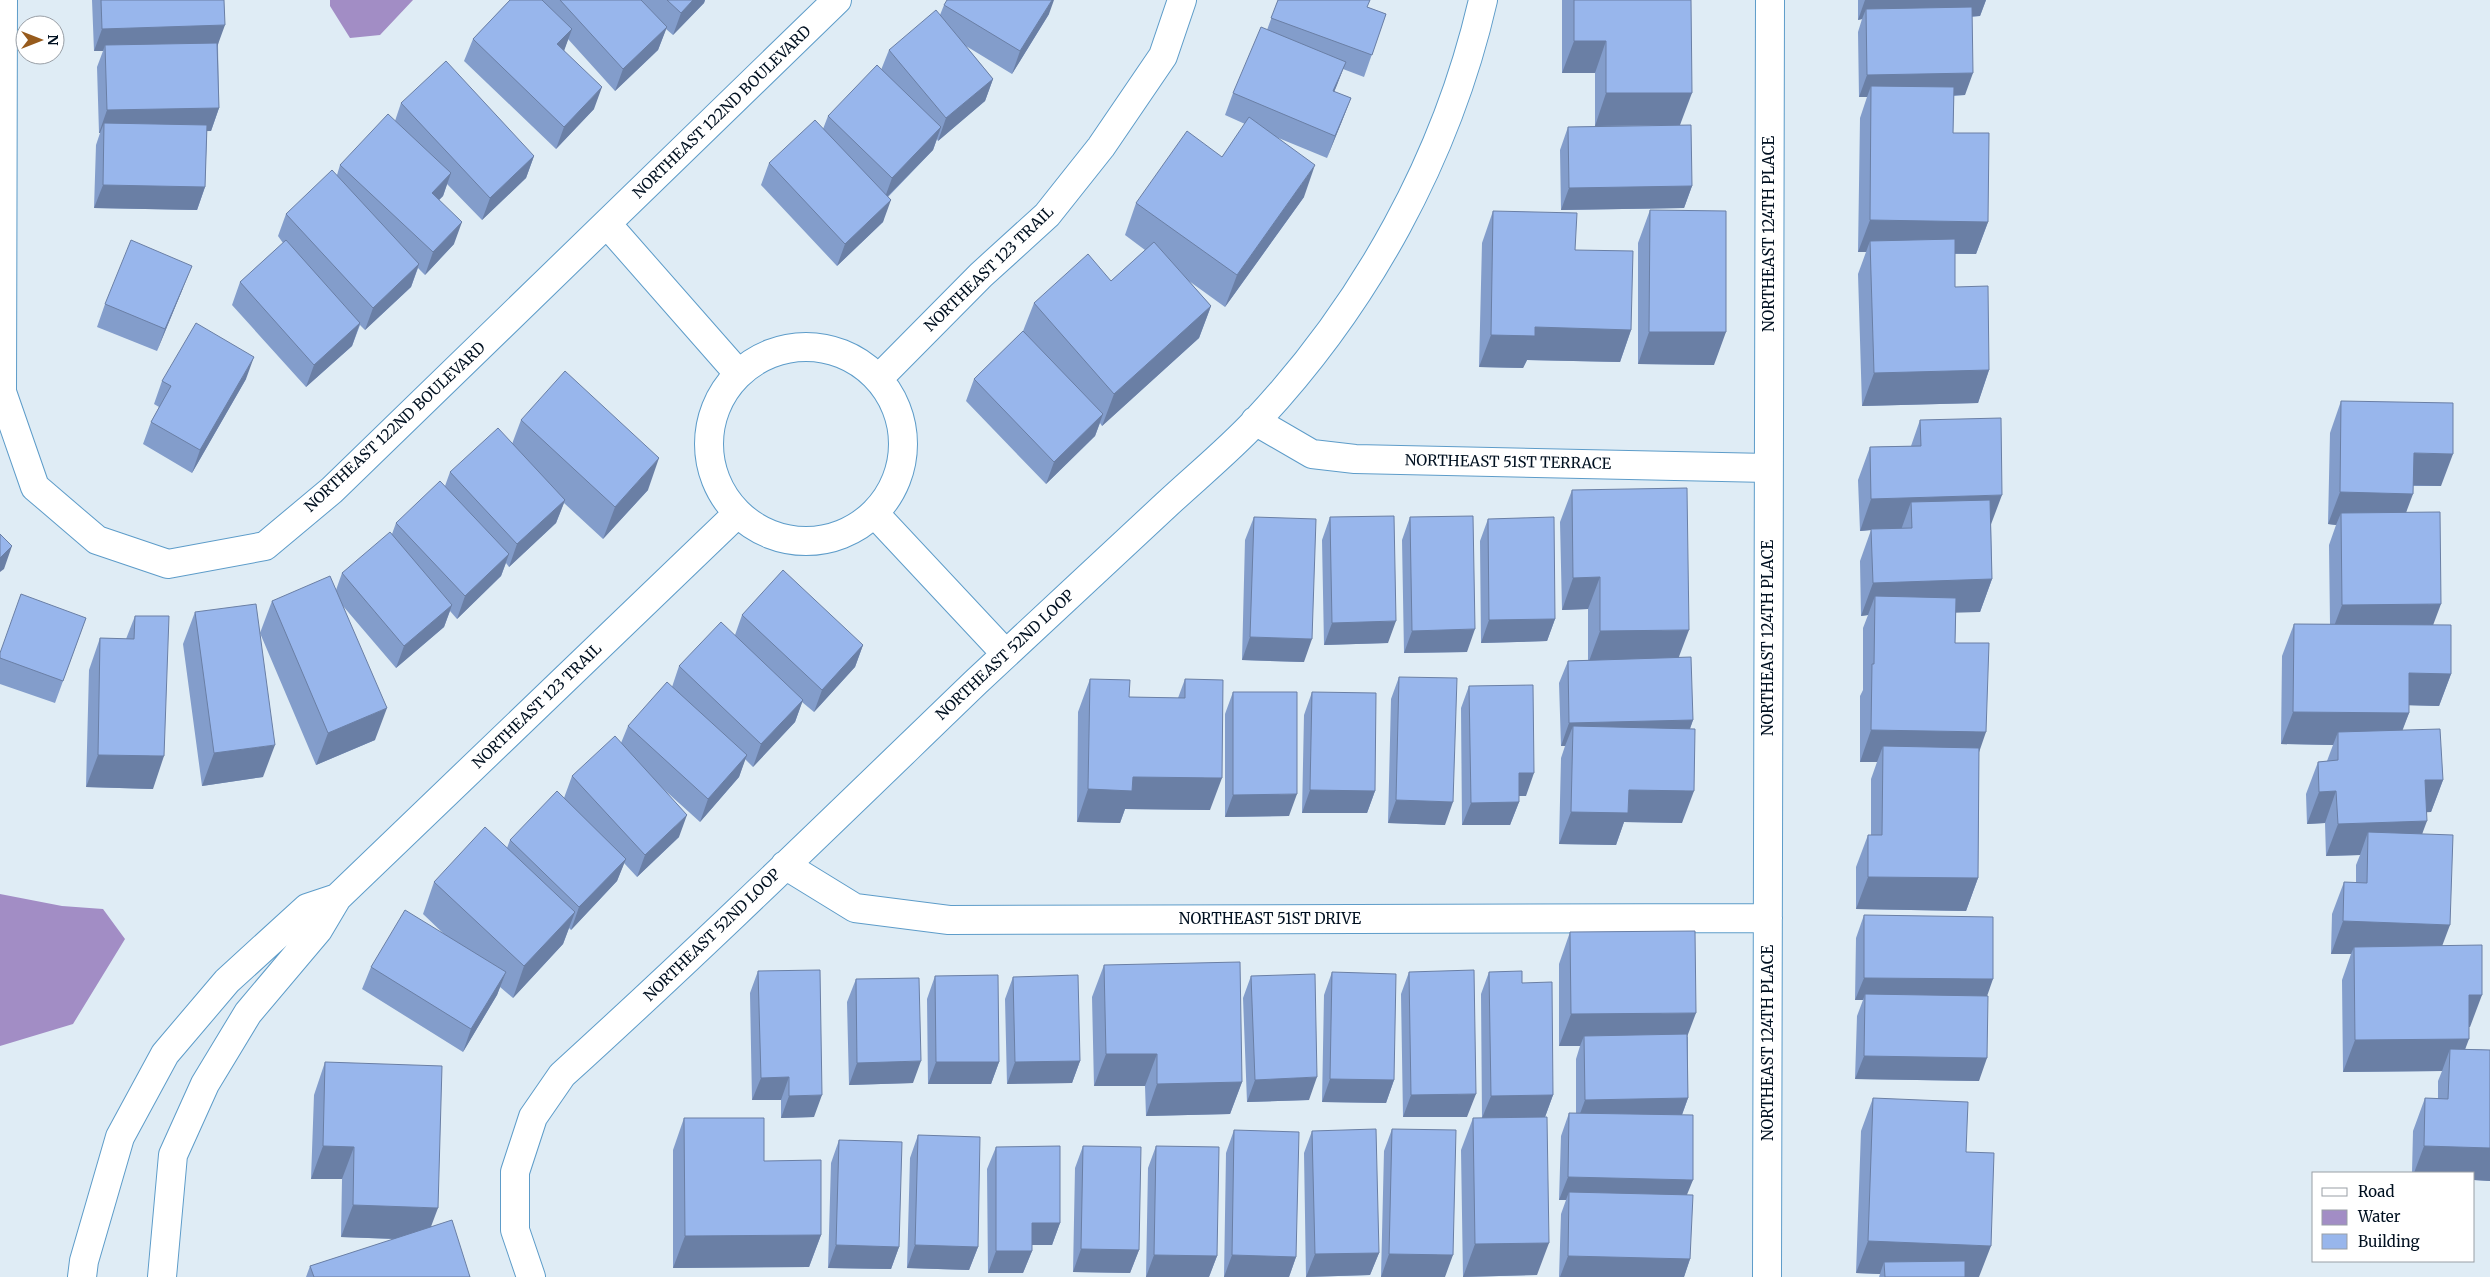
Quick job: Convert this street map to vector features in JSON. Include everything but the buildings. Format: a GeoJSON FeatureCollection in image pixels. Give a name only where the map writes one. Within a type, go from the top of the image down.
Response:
{"type":"FeatureCollection","features":[{"type":"Feature","properties":{"kind":"street","name":"NORTHEAST 122ND BOULEVARD"},"geometry":{"type":"LineString","coordinates":[[3,0],[2,392],[36,487],[96,540],[168,564],[265,546],[332,490],[838,0]]}},
{"type":"Feature","properties":{"kind":"street","name":"NORTHEAST 123 TRAIL"},"geometry":{"type":"LineString","coordinates":[[878,378],[981,276],[1047,215],[1101,147],[1163,56],[1182,0]]}},
{"type":"Feature","properties":{"kind":"street","name":"NORTHEAST 52ND LOOP"},"geometry":{"type":"LineString","coordinates":[[531,1277],[515,1230],[515,1172],[533,1117],[562,1075],[1006,654],[1255,422],[1324,339],[1365,283],[1397,226],[1432,154],[1473,43],[1483,0]]}},
{"type":"Feature","properties":{"kind":"street","name":"NORTHEAST 124TH PLACE"},"geometry":{"type":"LineString","coordinates":[[1767,1277],[1770,0]]}},
{"type":"Feature","properties":{"kind":"street"},"geometry":{"type":"LineString","coordinates":[[607,224],[738,374]]}},
{"type":"Feature","properties":{"kind":"street"},"geometry":{"type":"LineString","coordinates":[[794,346],[825,348],[854,359],[878,378],[895,403],[903,432],[902,462],[893,490],[875,514],[850,532],[822,541],[791,541],[762,532],[737,514],[720,489],[709,459],[709,428],[720,398],[738,374],[764,355],[794,346]]}},
{"type":"Feature","properties":{"kind":"street","name":"NORTHEAST 51ST TERRACE"},"geometry":{"type":"LineString","coordinates":[[1255,422],[1312,454],[1355,459],[1768,468]]}},
{"type":"Feature","properties":{"kind":"street","name":"NORTHEAST 123 TRAIL"},"geometry":{"type":"LineString","coordinates":[[162,1277],[173,1155],[205,1084],[248,1013],[318,930],[336,898],[737,514]]}},
{"type":"Feature","properties":{"kind":"street"},"geometry":{"type":"LineString","coordinates":[[875,514],[1006,654]]}},
{"type":"Feature","properties":{"kind":"street","name":"NORTHEAST 51ST DRIVE"},"geometry":{"type":"LineString","coordinates":[[785,865],[855,908],[949,920],[1768,918]]}},
{"type":"Feature","properties":{"kind":"street","name":"NORTHEAST 123 TRAIL"},"geometry":{"type":"LineString","coordinates":[[82,1277],[84,1261],[120,1137],[165,1054],[227,981],[307,908],[336,898]]}},
{"type":"Feature","properties":{"kind":"water"},"geometry":{"type":"Polygon","coordinates":[[[330,0],[413,0],[380,35],[350,38],[330,6],[330,0]]]}},
{"type":"Feature","properties":{"kind":"water"},"geometry":{"type":"Polygon","coordinates":[[[0,894],[62,906],[103,909],[125,939],[73,1024],[0,1046],[0,894]]]}}]}
